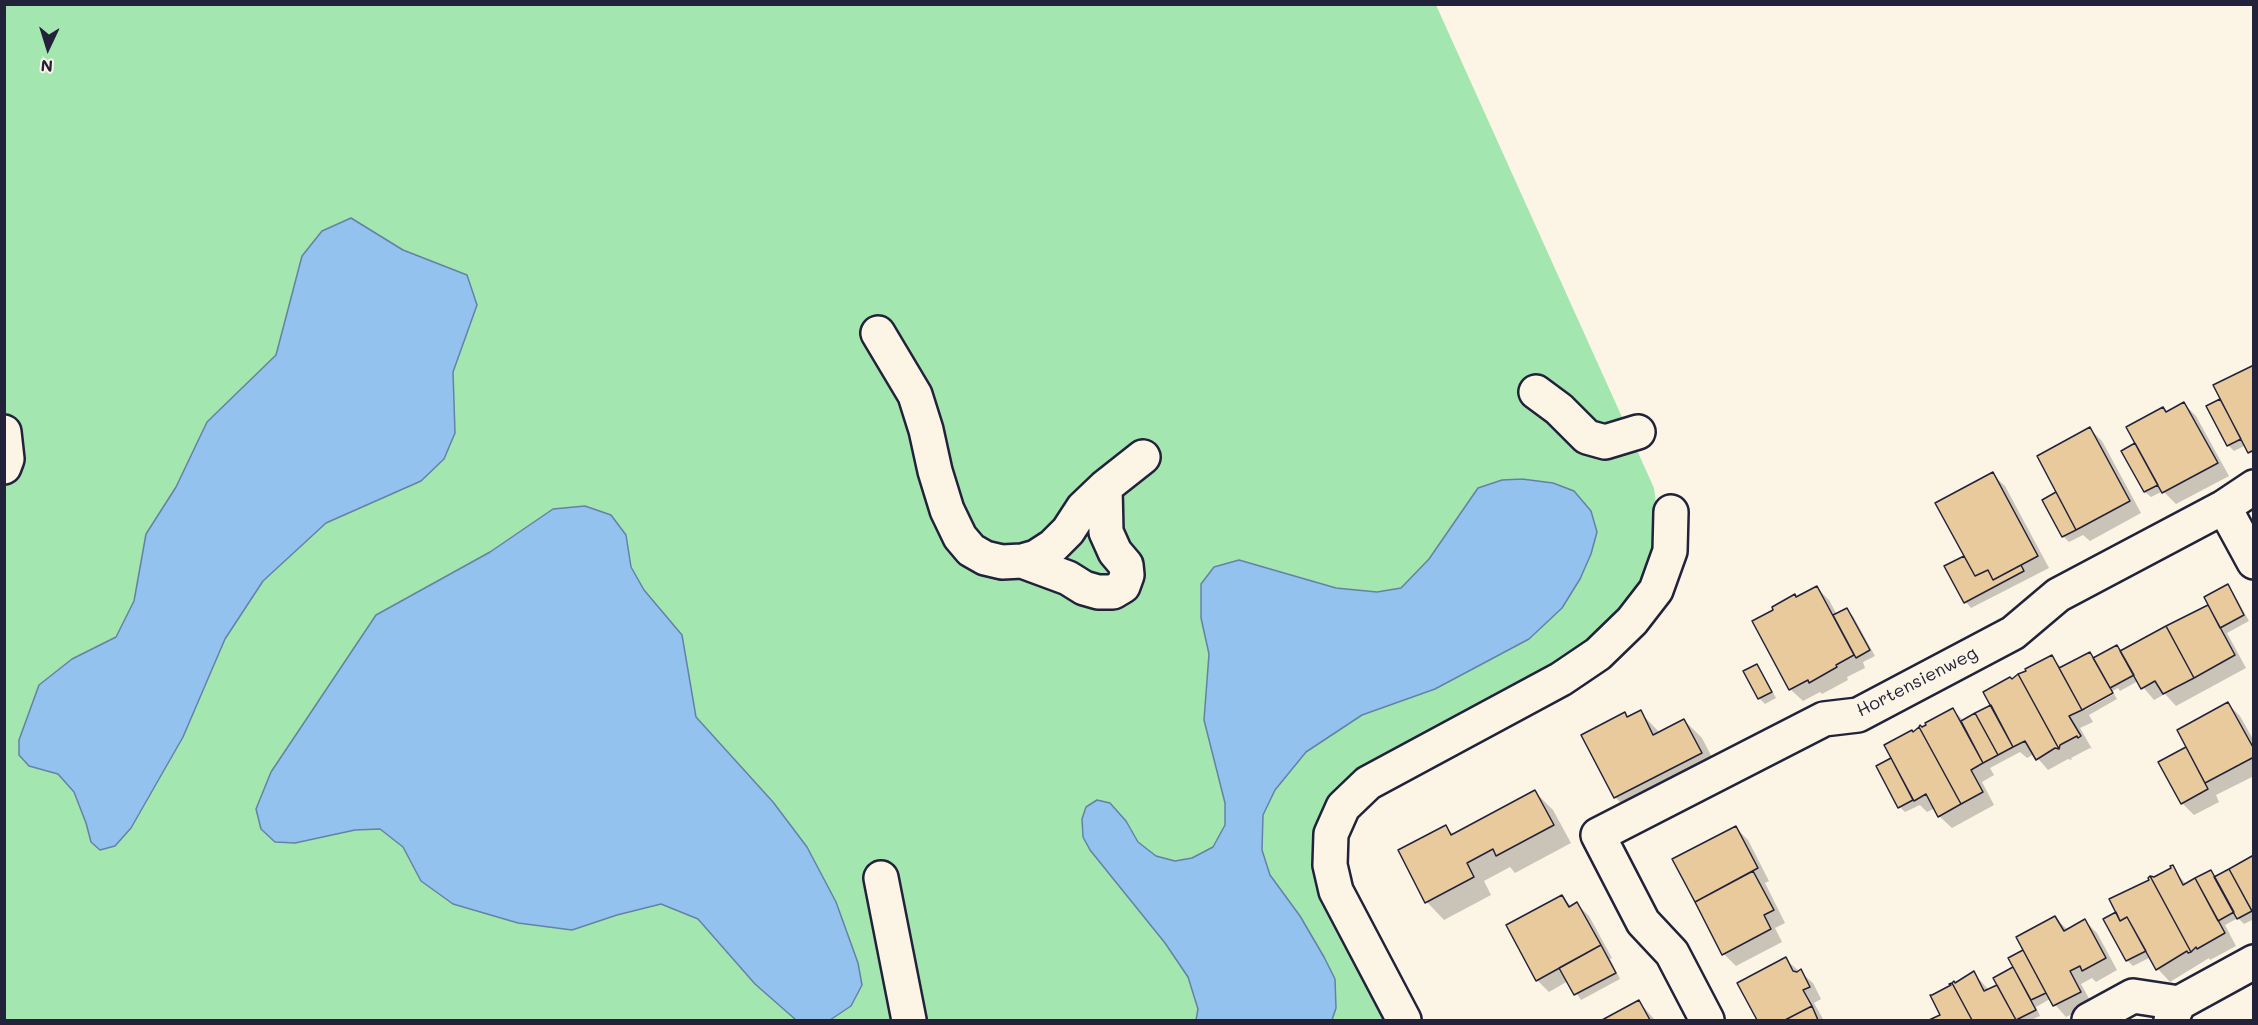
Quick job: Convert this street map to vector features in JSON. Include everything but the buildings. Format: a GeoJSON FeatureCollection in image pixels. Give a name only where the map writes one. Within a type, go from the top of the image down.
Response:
{"type":"FeatureCollection","features":[{"type":"Feature","properties":{"kind":"street"},"geometry":{"type":"LineString","coordinates":[[878,333],[915,395],[947,510],[960,537],[971,550],[985,558],[1002,562],[1022,561],[1036,557],[1053,546],[1068,531],[1083,508],[1105,487],[1143,457]]}},
{"type":"Feature","properties":{"kind":"street"},"geometry":{"type":"LineString","coordinates":[[1536,392],[1559,409],[1587,437],[1605,442],[1638,432]]}},
{"type":"Feature","properties":{"kind":"street"},"geometry":{"type":"LineString","coordinates":[[4,432],[7,459],[4,467]]}},
{"type":"Feature","properties":{"kind":"street"},"geometry":{"type":"LineString","coordinates":[[1022,561],[1098,592],[1113,591],[1123,586],[1127,575],[1126,565],[1115,552],[1106,532],[1105,487]]}},
{"type":"Feature","properties":{"kind":"street","name":"Hortensienweg"},"geometry":{"type":"LineString","coordinates":[[1707,1020],[1672,953],[1642,922],[1598,836],[1824,719],[1858,715],[2013,633],[2058,595],[2224,507],[2253,487]]}},
{"type":"Feature","properties":{"kind":"street"},"geometry":{"type":"LineString","coordinates":[[2224,507],[2253,562]]}},
{"type":"Feature","properties":{"kind":"street"},"geometry":{"type":"LineString","coordinates":[[1404,1020],[1336,891],[1330,865],[1331,834],[1343,807],[1368,783],[1561,679],[1598,654],[1632,621],[1656,590],[1670,551],[1671,512]]}},
{"type":"Feature","properties":{"kind":"street"},"geometry":{"type":"LineString","coordinates":[[881,878],[909,1020]]}},
{"type":"Feature","properties":{"kind":"street"},"geometry":{"type":"LineString","coordinates":[[2089,1020],[2133,996],[2175,1012],[2253,962]]}},
{"type":"Feature","properties":{"kind":"green space"},"geometry":{"type":"Polygon","coordinates":[[[5,5],[1436,5],[1654,488],[1661,542],[1615,631],[1350,777],[1316,823],[1317,862],[1392,1020],[5,1020],[5,5]]]}},
{"type":"Feature","properties":{"kind":"water"},"geometry":{"type":"Polygon","coordinates":[[[351,218],[403,250],[467,275],[477,305],[453,372],[455,433],[444,459],[421,481],[326,523],[263,581],[225,639],[183,737],[131,828],[115,846],[100,850],[91,842],[74,792],[58,774],[29,766],[19,755],[19,740],[39,685],[72,659],[116,637],[134,601],[146,534],[176,487],[207,422],[276,355],[302,256],[322,231],[351,218]]]}},
{"type":"Feature","properties":{"kind":"water"},"geometry":{"type":"Polygon","coordinates":[[[1522,479],[1553,483],[1574,491],[1591,511],[1597,532],[1591,554],[1580,579],[1562,608],[1529,639],[1435,689],[1362,715],[1306,752],[1275,790],[1263,815],[1262,850],[1270,875],[1300,916],[1335,979],[1336,1008],[1332,1020],[1196,1020],[1198,1009],[1188,977],[1165,943],[1090,850],[1083,837],[1082,819],[1086,807],[1097,800],[1110,803],[1126,821],[1138,842],[1156,856],[1175,861],[1192,858],[1213,847],[1225,825],[1225,803],[1204,720],[1209,654],[1201,618],[1201,584],[1214,567],[1239,560],[1336,588],[1377,592],[1401,588],[1429,559],[1478,488],[1502,480],[1522,479]]]}},
{"type":"Feature","properties":{"kind":"water"},"geometry":{"type":"Polygon","coordinates":[[[585,506],[611,515],[626,535],[631,567],[644,590],[682,635],[696,717],[773,802],[807,847],[836,902],[858,963],[862,985],[851,1006],[830,1020],[796,1020],[755,984],[698,919],[661,904],[572,930],[518,923],[453,904],[421,881],[403,847],[380,829],[355,830],[295,843],[275,842],[261,829],[256,809],[271,772],[376,615],[490,552],[553,509],[585,506]]]}}]}
